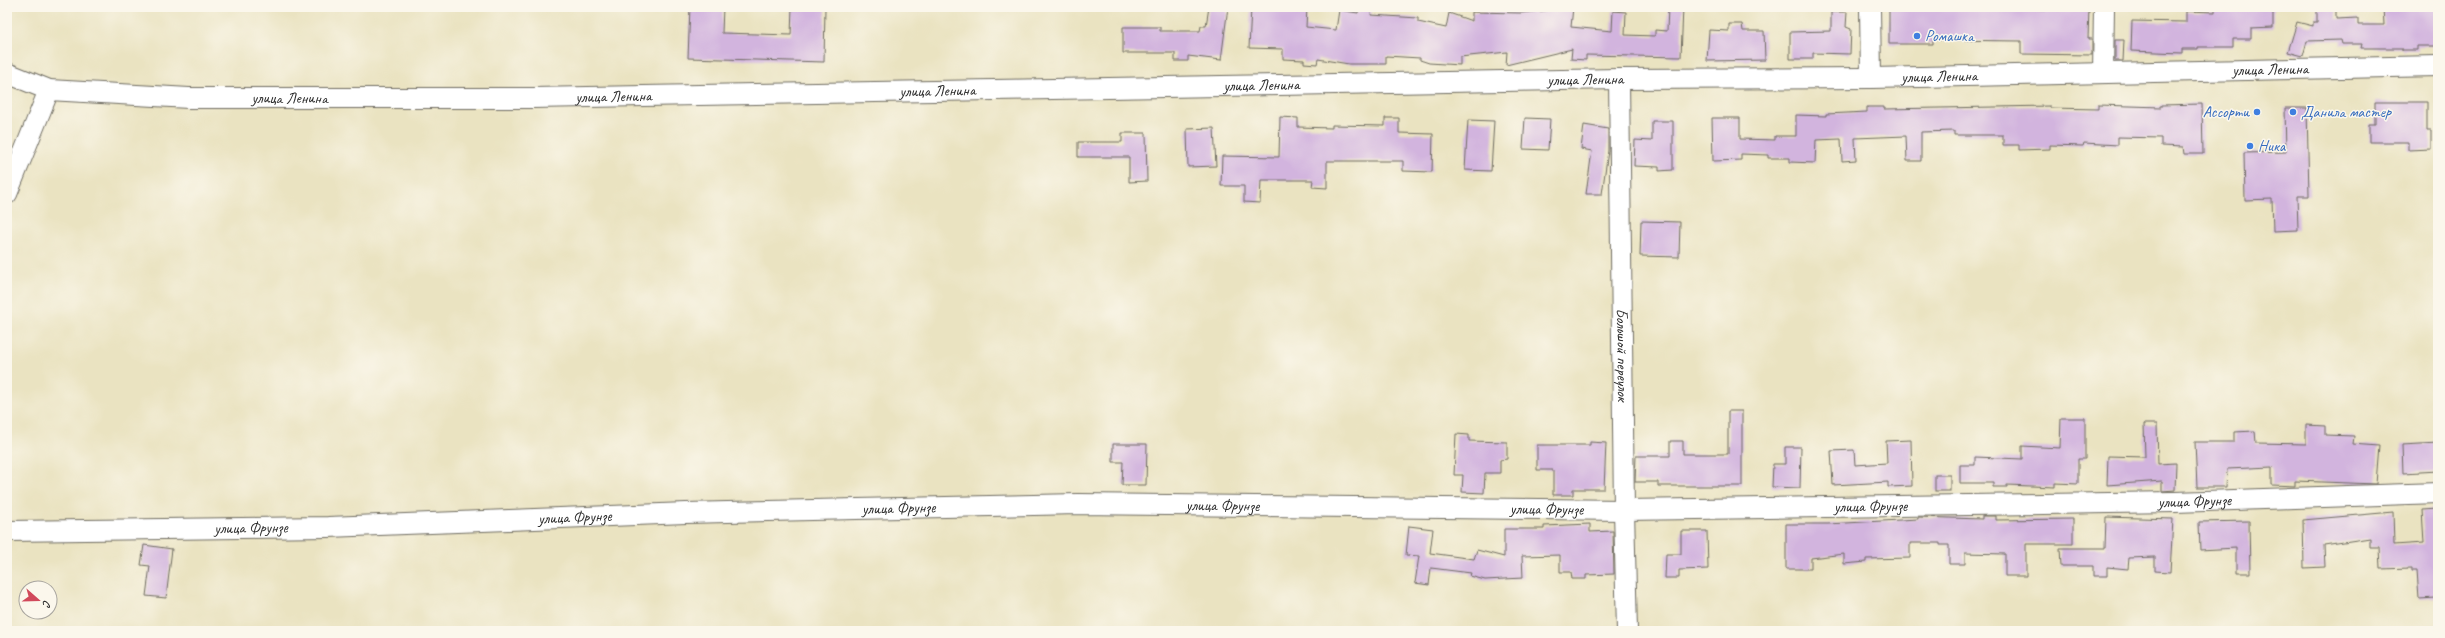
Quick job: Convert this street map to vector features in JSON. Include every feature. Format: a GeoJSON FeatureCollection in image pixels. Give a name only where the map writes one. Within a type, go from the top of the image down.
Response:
{"type":"FeatureCollection","features":[{"type":"Feature","properties":{"kind":"street"},"geometry":{"type":"LineString","coordinates":[[1870,7],[1871,78]]}},
{"type":"Feature","properties":{"kind":"street"},"geometry":{"type":"LineString","coordinates":[[2103,73],[2104,7]]}},
{"type":"Feature","properties":{"kind":"street","name":"улица Ленина"},"geometry":{"type":"LineString","coordinates":[[7,73],[48,90],[189,98],[532,98],[1619,78],[1871,78],[2438,66]]}},
{"type":"Feature","properties":{"kind":"street","name":"Большой переулок"},"geometry":{"type":"LineString","coordinates":[[1619,78],[1624,510],[1627,631]]}},
{"type":"Feature","properties":{"kind":"street"},"geometry":{"type":"LineString","coordinates":[[7,194],[48,90]]}},
{"type":"Feature","properties":{"kind":"street","name":"улица Фрунзе"},"geometry":{"type":"LineString","coordinates":[[7,531],[328,527],[686,513],[1070,504],[1624,510],[2175,502],[2438,493]]}},
{"type":"Feature","properties":{"kind":"building"},"geometry":{"type":"Polygon","coordinates":[[[690,7],[723,7],[722,33],[791,35],[792,7],[825,7],[824,62],[688,58],[690,7]]]}},
{"type":"Feature","properties":{"kind":"building"},"geometry":{"type":"Polygon","coordinates":[[[1209,7],[1228,7],[1221,60],[1188,56],[1188,61],[1175,61],[1175,53],[1123,53],[1123,27],[1160,27],[1160,31],[1200,31],[1201,26],[1206,26],[1209,7]]]}},
{"type":"Feature","properties":{"kind":"building"},"geometry":{"type":"Polygon","coordinates":[[[1293,7],[1307,7],[1306,27],[1336,30],[1339,10],[1358,13],[1359,7],[1372,7],[1371,15],[1418,18],[1418,22],[1446,28],[1449,13],[1472,21],[1472,12],[1520,13],[1553,10],[1553,7],[1573,7],[1571,27],[1612,31],[1613,11],[1626,12],[1625,35],[1655,36],[1655,30],[1667,31],[1668,7],[1683,7],[1681,57],[1586,55],[1586,60],[1571,59],[1572,49],[1506,65],[1507,52],[1460,57],[1460,65],[1429,63],[1420,60],[1420,58],[1386,56],[1386,64],[1349,64],[1318,59],[1317,64],[1304,63],[1304,60],[1283,59],[1283,49],[1249,48],[1251,8],[1293,10],[1293,7]]]}},
{"type":"Feature","properties":{"kind":"building"},"geometry":{"type":"Polygon","coordinates":[[[1889,7],[2000,7],[2000,9],[2068,10],[2068,7],[2089,7],[2088,39],[2092,39],[2092,55],[2021,54],[2021,41],[1933,40],[1933,44],[1889,44],[1889,7]]]}},
{"type":"Feature","properties":{"kind":"building"},"geometry":{"type":"Polygon","coordinates":[[[2215,7],[2273,7],[2273,28],[2251,29],[2251,39],[2233,39],[2233,47],[2198,47],[2198,49],[2182,49],[2182,53],[2131,51],[2132,21],[2186,22],[2186,11],[2215,12],[2215,7]]]}},
{"type":"Feature","properties":{"kind":"building"},"geometry":{"type":"Polygon","coordinates":[[[2317,7],[2336,7],[2336,19],[2358,18],[2358,25],[2384,25],[2383,7],[2438,7],[2438,46],[2417,46],[2417,50],[2402,50],[2402,48],[2361,48],[2362,44],[2342,44],[2341,40],[2307,41],[2303,56],[2288,52],[2297,22],[2313,26],[2313,22],[2317,22],[2317,7]]]}},
{"type":"Feature","properties":{"kind":"building"},"geometry":{"type":"Polygon","coordinates":[[[1831,12],[1847,12],[1846,27],[1851,29],[1850,54],[1813,53],[1813,59],[1790,59],[1790,32],[1831,31],[1831,12]]]}},
{"type":"Feature","properties":{"kind":"building"},"geometry":{"type":"Polygon","coordinates":[[[1729,24],[1742,24],[1743,31],[1764,31],[1765,60],[1707,61],[1709,30],[1729,31],[1729,24]]]}},
{"type":"Feature","properties":{"kind":"building"},"geometry":{"type":"Polygon","coordinates":[[[2115,40],[2124,40],[2123,61],[2115,61],[2115,40]]]}},
{"type":"Feature","properties":{"kind":"building"},"geometry":{"type":"Polygon","coordinates":[[[2375,102],[2427,102],[2427,130],[2431,130],[2431,149],[2408,150],[2408,142],[2369,142],[2369,124],[2375,124],[2375,102]]]}},
{"type":"Feature","properties":{"kind":"building"},"geometry":{"type":"Polygon","coordinates":[[[2202,104],[2203,154],[2184,154],[2183,147],[2161,146],[2161,138],[2118,137],[2118,145],[2084,143],[2083,146],[2050,145],[2050,149],[2019,150],[2019,145],[2003,145],[2003,135],[1954,135],[1954,131],[1921,132],[1921,161],[1907,161],[1906,136],[1855,138],[1856,160],[1842,161],[1841,139],[1816,140],[1815,163],[1790,162],[1790,158],[1768,158],[1768,155],[1741,154],[1741,160],[1713,161],[1712,118],[1740,118],[1740,139],[1775,140],[1775,136],[1796,136],[1796,115],[1826,116],[1826,114],[1867,112],[1867,107],[1884,107],[1884,109],[2050,106],[2050,108],[2098,109],[2098,105],[2161,107],[2161,105],[2202,104]]]}},
{"type":"Feature","properties":{"kind":"building"},"geometry":{"type":"Polygon","coordinates":[[[2285,108],[2307,108],[2309,196],[2297,196],[2298,230],[2273,231],[2272,199],[2245,200],[2244,153],[2286,152],[2285,108]]]}},
{"type":"Feature","properties":{"kind":"building"},"geometry":{"type":"Polygon","coordinates":[[[1280,117],[1298,118],[1298,127],[1332,128],[1332,125],[1385,126],[1385,118],[1399,118],[1399,133],[1433,134],[1432,172],[1403,171],[1403,161],[1327,161],[1327,188],[1312,187],[1313,180],[1261,180],[1260,203],[1244,202],[1244,186],[1221,186],[1222,156],[1279,157],[1280,117]]]}},
{"type":"Feature","properties":{"kind":"building"},"geometry":{"type":"Polygon","coordinates":[[[1525,118],[1550,119],[1548,150],[1523,149],[1525,118]]]}},
{"type":"Feature","properties":{"kind":"building"},"geometry":{"type":"Polygon","coordinates":[[[1468,120],[1494,121],[1491,171],[1465,170],[1468,120]]]}},
{"type":"Feature","properties":{"kind":"building"},"geometry":{"type":"Polygon","coordinates":[[[1652,121],[1673,121],[1673,170],[1659,171],[1659,167],[1634,166],[1635,140],[1652,141],[1652,121]]]}},
{"type":"Feature","properties":{"kind":"building"},"geometry":{"type":"Polygon","coordinates":[[[1584,125],[1608,129],[1608,151],[1602,194],[1586,194],[1592,151],[1581,149],[1584,125]]]}},
{"type":"Feature","properties":{"kind":"building"},"geometry":{"type":"Polygon","coordinates":[[[1214,128],[1216,166],[1188,167],[1187,129],[1214,128]]]}},
{"type":"Feature","properties":{"kind":"building"},"geometry":{"type":"Polygon","coordinates":[[[1122,133],[1146,133],[1147,181],[1129,182],[1129,157],[1078,157],[1078,142],[1122,142],[1122,133]]]}},
{"type":"Feature","properties":{"kind":"building"},"geometry":{"type":"Polygon","coordinates":[[[1641,221],[1680,222],[1679,257],[1640,256],[1641,221]]]}},
{"type":"Feature","properties":{"kind":"building"},"geometry":{"type":"Polygon","coordinates":[[[1728,411],[1742,411],[1742,486],[1658,486],[1658,482],[1635,482],[1636,456],[1670,456],[1670,441],[1683,441],[1683,454],[1728,454],[1728,411]]]}},
{"type":"Feature","properties":{"kind":"building"},"geometry":{"type":"Polygon","coordinates":[[[2061,418],[2085,418],[2085,459],[2078,459],[2078,484],[2055,483],[2055,487],[2007,485],[2007,487],[1993,487],[1993,483],[1960,483],[1960,465],[1975,465],[1975,457],[2022,459],[2022,446],[2060,448],[2061,418]]]}},
{"type":"Feature","properties":{"kind":"building"},"geometry":{"type":"Polygon","coordinates":[[[2144,424],[2157,424],[2158,464],[2176,463],[2175,490],[2162,491],[2162,481],[2107,485],[2108,456],[2145,457],[2144,424]]]}},
{"type":"Feature","properties":{"kind":"building"},"geometry":{"type":"Polygon","coordinates":[[[2306,425],[2325,426],[2325,435],[2354,436],[2353,444],[2379,446],[2376,484],[2295,481],[2295,486],[2272,485],[2272,467],[2227,469],[2226,487],[2197,487],[2195,442],[2234,442],[2234,432],[2255,431],[2256,443],[2306,444],[2306,425]]]}},
{"type":"Feature","properties":{"kind":"building"},"geometry":{"type":"Polygon","coordinates":[[[1456,434],[1469,435],[1469,441],[1507,442],[1507,459],[1500,460],[1500,473],[1485,473],[1484,493],[1462,492],[1463,475],[1454,475],[1456,434]]]}},
{"type":"Feature","properties":{"kind":"building"},"geometry":{"type":"Polygon","coordinates":[[[1911,440],[1912,486],[1888,487],[1888,482],[1833,485],[1831,451],[1854,450],[1855,465],[1887,463],[1886,441],[1911,440]]]}},
{"type":"Feature","properties":{"kind":"building"},"geometry":{"type":"Polygon","coordinates":[[[1590,442],[1606,443],[1604,489],[1573,489],[1573,495],[1553,495],[1553,470],[1537,470],[1537,445],[1590,445],[1590,442]]]}},
{"type":"Feature","properties":{"kind":"building"},"geometry":{"type":"Polygon","coordinates":[[[2438,443],[2438,471],[2403,473],[2402,445],[2438,443]]]}},
{"type":"Feature","properties":{"kind":"building"},"geometry":{"type":"Polygon","coordinates":[[[1113,444],[1147,444],[1146,485],[1122,485],[1123,462],[1113,462],[1113,444]]]}},
{"type":"Feature","properties":{"kind":"building"},"geometry":{"type":"Polygon","coordinates":[[[1785,447],[1801,447],[1800,488],[1772,487],[1773,464],[1785,464],[1785,447]]]}},
{"type":"Feature","properties":{"kind":"building"},"geometry":{"type":"Polygon","coordinates":[[[1935,475],[1950,475],[1950,491],[1935,491],[1935,475]]]}},
{"type":"Feature","properties":{"kind":"building"},"geometry":{"type":"Polygon","coordinates":[[[2438,509],[2436,598],[2419,599],[2417,571],[2411,571],[2411,568],[2380,569],[2379,547],[2370,547],[2370,538],[2324,545],[2325,567],[2304,568],[2303,520],[2393,512],[2394,545],[2424,543],[2422,510],[2438,509]]]}},
{"type":"Feature","properties":{"kind":"building"},"geometry":{"type":"Polygon","coordinates":[[[1982,516],[1996,516],[1996,520],[2073,519],[2073,544],[2026,544],[2026,576],[2005,576],[2005,554],[1965,553],[1965,564],[1949,564],[1949,545],[1940,545],[1940,543],[1910,543],[1910,558],[1866,559],[1866,562],[1844,564],[1844,554],[1811,558],[1811,569],[1786,569],[1786,524],[1828,524],[1918,519],[1918,517],[1982,519],[1982,516]]]}},
{"type":"Feature","properties":{"kind":"building"},"geometry":{"type":"Polygon","coordinates":[[[2106,517],[2173,519],[2170,572],[2155,571],[2155,557],[2129,558],[2128,569],[2107,567],[2107,576],[2093,576],[2093,566],[2061,566],[2060,548],[2105,548],[2106,517]]]}},
{"type":"Feature","properties":{"kind":"building"},"geometry":{"type":"Polygon","coordinates":[[[2249,521],[2250,573],[2236,573],[2236,548],[2200,550],[2199,522],[2249,521]]]}},
{"type":"Feature","properties":{"kind":"building"},"geometry":{"type":"Polygon","coordinates":[[[1590,524],[1590,532],[1613,531],[1614,574],[1586,575],[1586,579],[1572,579],[1571,572],[1560,572],[1560,555],[1522,556],[1523,578],[1485,580],[1470,576],[1471,573],[1431,568],[1429,585],[1415,583],[1419,556],[1406,555],[1409,526],[1433,529],[1430,553],[1474,559],[1477,550],[1504,557],[1504,529],[1544,529],[1544,526],[1590,524]]]}},
{"type":"Feature","properties":{"kind":"building"},"geometry":{"type":"Polygon","coordinates":[[[1681,531],[1707,531],[1708,569],[1679,570],[1679,578],[1665,578],[1666,554],[1681,554],[1681,531]]]}},
{"type":"Feature","properties":{"kind":"building"},"geometry":{"type":"Polygon","coordinates":[[[144,545],[172,549],[166,598],[146,596],[150,566],[141,565],[144,545]]]}},
{"type":"Feature","properties":{"kind":"place","name":"Ромашка"},"geometry":{"type":"Point","coordinates":[1917,36]}},
{"type":"Feature","properties":{"kind":"place","name":"Ассорти"},"geometry":{"type":"Point","coordinates":[2257,112]}},
{"type":"Feature","properties":{"kind":"place","name":"Данила мастер"},"geometry":{"type":"Point","coordinates":[2293,112]}},
{"type":"Feature","properties":{"kind":"place","name":"Ника"},"geometry":{"type":"Point","coordinates":[2250,146]}}]}
